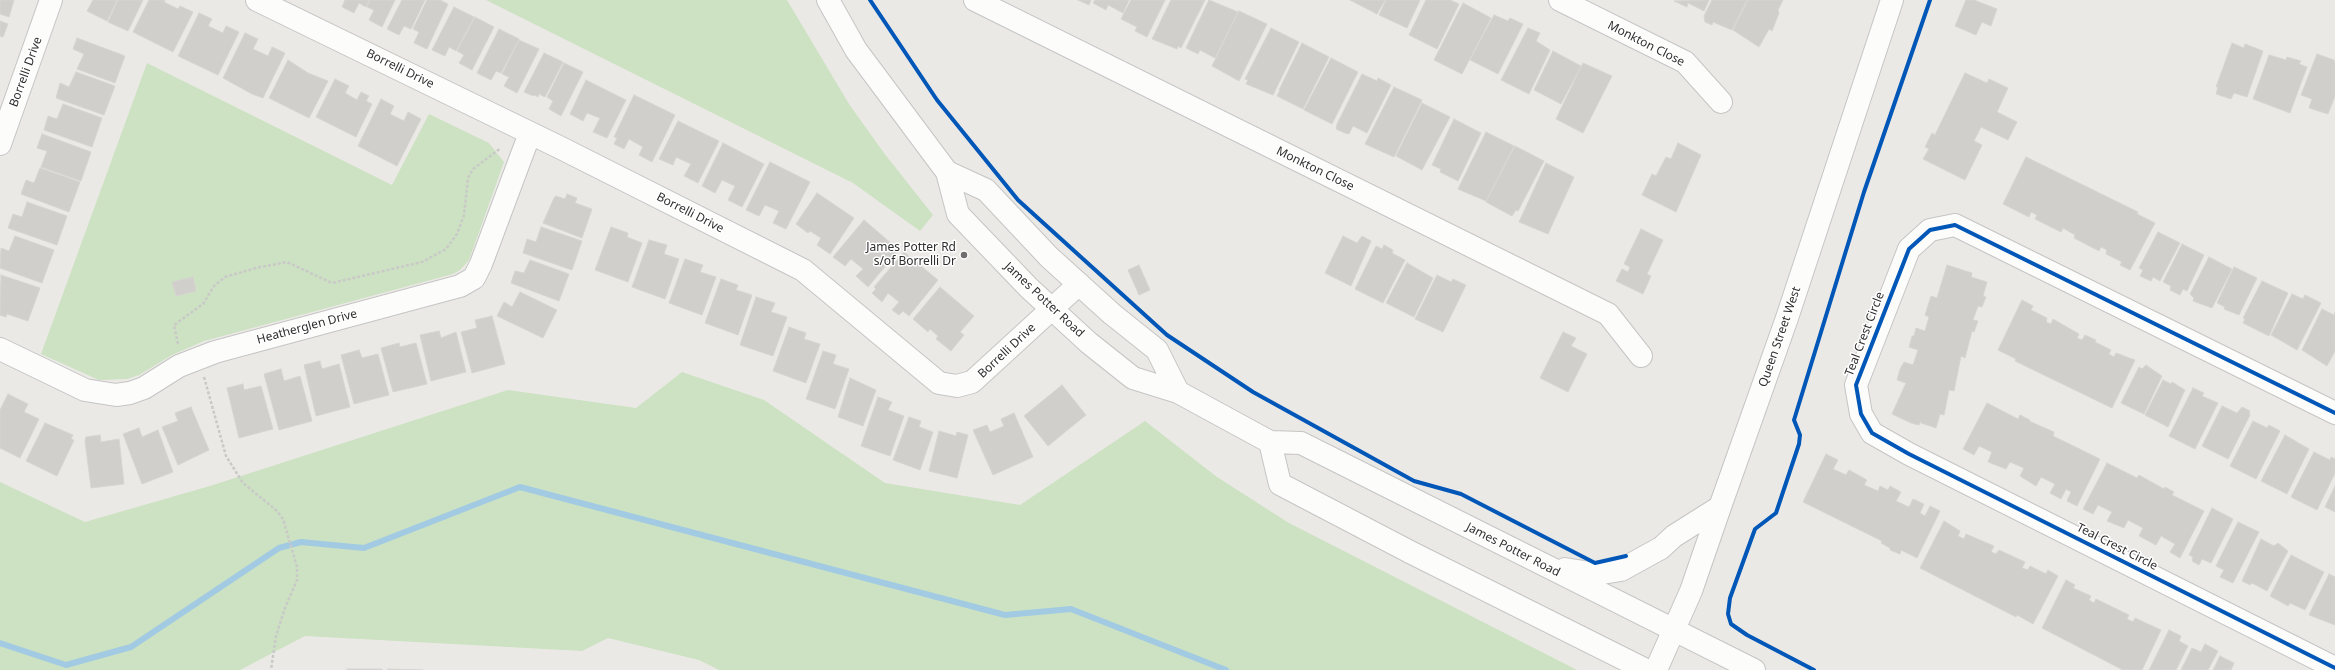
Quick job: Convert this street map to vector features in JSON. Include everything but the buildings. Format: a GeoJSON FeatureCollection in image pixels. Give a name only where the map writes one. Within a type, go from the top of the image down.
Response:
{"type":"FeatureCollection","features":[{"type":"Feature","properties":{"kind":"street","name":"Borrelli Drive"},"geometry":{"type":"LineString","coordinates":[[0,144],[51,0]]}},
{"type":"Feature","properties":{"kind":"street","name":"Borrelli Drive"},"geometry":{"type":"LineString","coordinates":[[257,0],[530,133],[803,270],[939,383],[957,386],[972,382],[1079,284]]}},
{"type":"Feature","properties":{"kind":"street","name":"James Potter Road"},"geometry":{"type":"LineString","coordinates":[[828,0],[856,50],[947,172],[958,214],[1023,282],[1052,309],[1133,378],[1178,392],[1270,442],[1302,443],[1530,559],[1754,670]]}},
{"type":"Feature","properties":{"kind":"street","name":"Monkton Close"},"geometry":{"type":"LineString","coordinates":[[975,0],[1608,314],[1641,356]]}},
{"type":"Feature","properties":{"kind":"street","name":"Monkton Close"},"geometry":{"type":"LineString","coordinates":[[1560,0],[1685,62],[1721,102]]}},
{"type":"Feature","properties":{"kind":"street","name":"Queen Street West"},"geometry":{"type":"LineString","coordinates":[[1656,670],[1691,591],[1787,318],[1892,0]]}},
{"type":"Feature","properties":{"kind":"street","name":"Heatherglen Drive"},"geometry":{"type":"LineString","coordinates":[[0,349],[85,390],[116,395],[130,393],[144,388],[178,366],[215,352],[460,286],[474,278],[482,264],[530,133]]}},
{"type":"Feature","properties":{"kind":"street","name":"James Potter Road"},"geometry":{"type":"LineString","coordinates":[[947,172],[986,190],[1045,252],[1079,284],[1112,314],[1157,350],[1178,392]]}},
{"type":"Feature","properties":{"kind":"street","name":"Teal Crest Circle"},"geometry":{"type":"LineString","coordinates":[[2335,413],[1955,225],[1930,230],[1909,249],[1856,385],[1861,414],[1872,433],[1909,454],[2335,668]]}},
{"type":"Feature","properties":{"kind":"street"},"geometry":{"type":"LineString","coordinates":[[1270,442],[1280,484],[1405,550],[1646,670]]}},
{"type":"Feature","properties":{"kind":"street"},"geometry":{"type":"LineString","coordinates":[[1530,559],[1571,571],[1596,574],[1621,570],[1661,548],[1674,536],[1720,507]]}},
{"type":"Feature","properties":{"kind":"path"},"geometry":{"type":"LineString","coordinates":[[179,348],[174,325],[203,304],[214,286],[225,277],[256,268],[287,262],[332,283],[422,262],[446,249],[457,234],[464,215],[468,178],[473,169],[502,147]]}},
{"type":"Feature","properties":{"kind":"path"},"geometry":{"type":"LineString","coordinates":[[207,382],[222,447],[243,483],[276,510],[283,519],[297,567],[297,580],[285,608],[276,636],[271,670]]}},
{"type":"Feature","properties":{"kind":"green space"},"geometry":{"type":"Polygon","coordinates":[[[486,0],[787,0],[849,104],[884,153],[933,215],[920,231],[853,183],[486,0]]]}},
{"type":"Feature","properties":{"kind":"green space"},"geometry":{"type":"Polygon","coordinates":[[[147,63],[392,185],[429,114],[489,143],[504,162],[469,260],[460,270],[453,274],[204,341],[172,355],[139,375],[127,379],[99,380],[41,354],[147,63]]]}},
{"type":"Feature","properties":{"kind":"green space"},"geometry":{"type":"Polygon","coordinates":[[[682,372],[764,400],[885,483],[1020,505],[1145,421],[1217,477],[1289,523],[1577,670],[719,670],[699,660],[608,638],[582,651],[305,636],[240,670],[0,670],[0,482],[85,522],[210,486],[508,390],[636,408],[682,372]]]}},
{"type":"Feature","properties":{"kind":"waterway"},"geometry":{"type":"LineString","coordinates":[[0,643],[66,665],[131,647],[279,548],[301,542],[364,548],[520,487],[1005,615],[1071,609],[1226,670]]}},
{"type":"Feature","properties":{"kind":"cycle path"},"geometry":{"type":"LineString","coordinates":[[870,0],[937,100],[1018,200],[1167,335],[1253,392],[1414,481],[1461,494],[1595,563],[1626,556]]}},
{"type":"Feature","properties":{"kind":"cycle path"},"geometry":{"type":"LineString","coordinates":[[1814,670],[1747,635],[1731,624],[1728,614],[1730,598],[1755,529],[1776,513],[1799,444],[1800,435],[1794,420],[1864,192],[1930,0]]}},
{"type":"Feature","properties":{"kind":"cycle path"},"geometry":{"type":"LineString","coordinates":[[2335,413],[1955,225],[1930,230],[1909,249],[1856,385],[1861,414],[1872,433],[1909,454],[2335,668]]}},
{"type":"Feature","properties":{"kind":"place","name":"James Potter Rd s/of Borrelli Dr"},"geometry":{"type":"Point","coordinates":[964,255]}}]}
